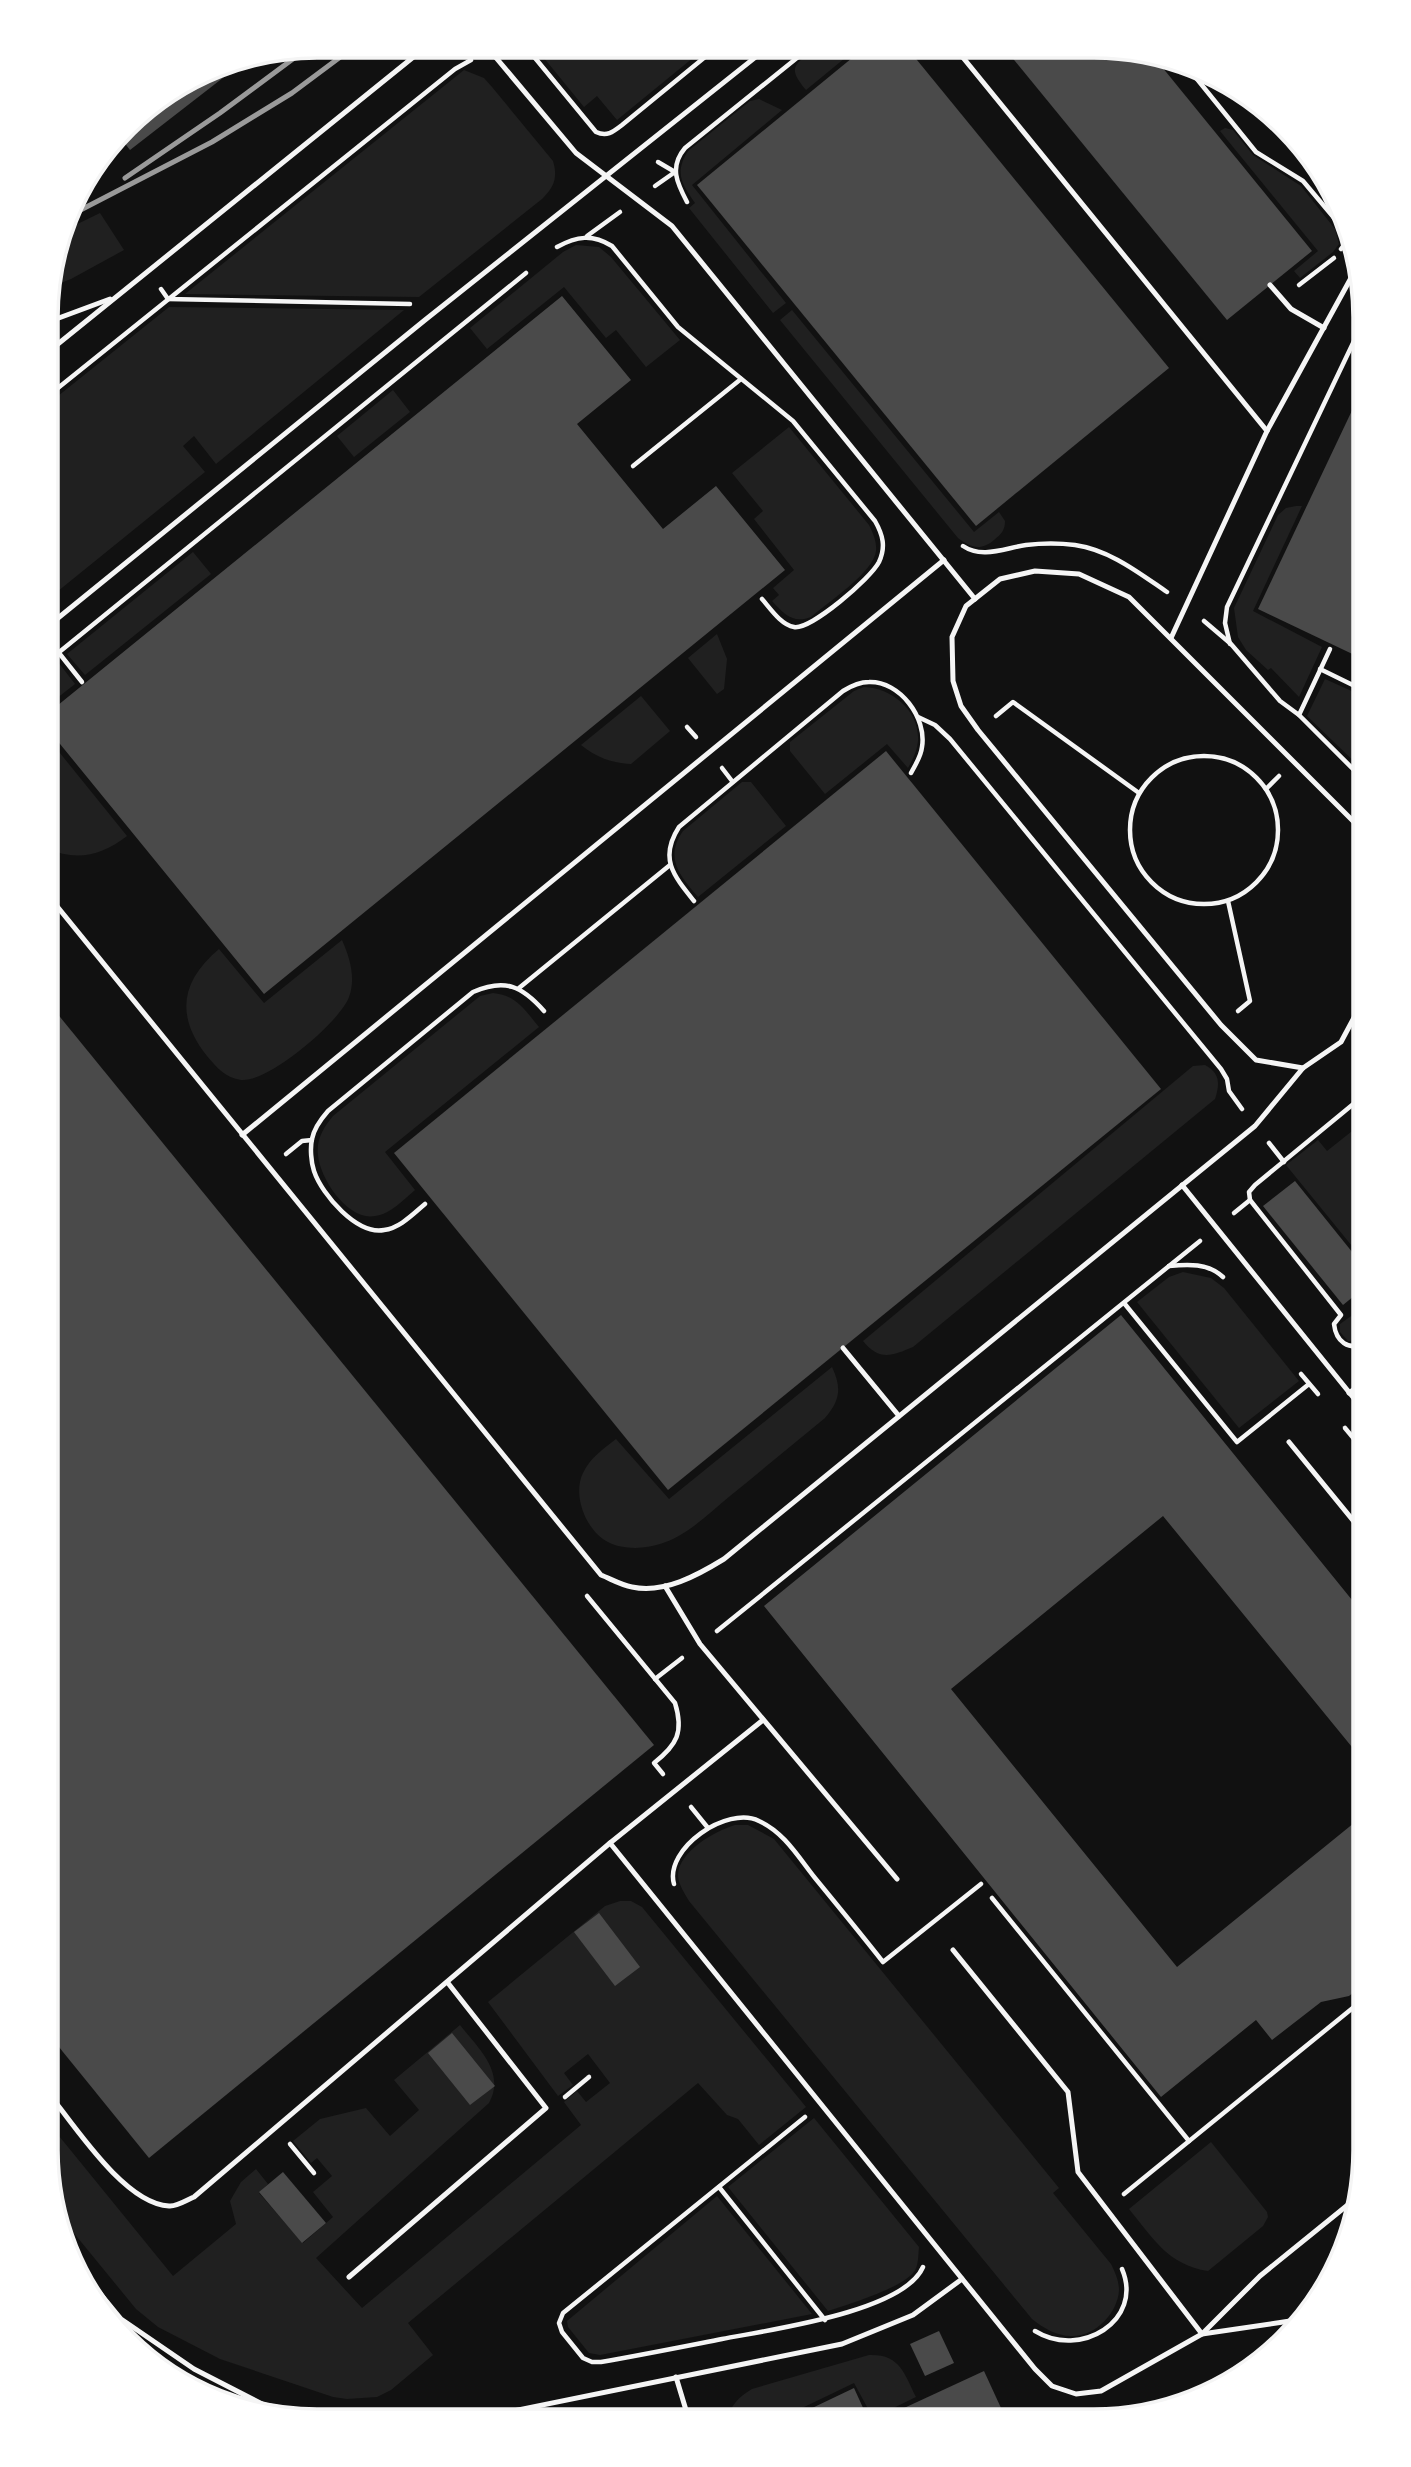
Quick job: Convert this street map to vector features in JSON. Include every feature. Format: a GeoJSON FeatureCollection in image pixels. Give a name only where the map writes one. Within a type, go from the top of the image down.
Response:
{"type":"FeatureCollection","features":[{"type":"Feature","properties":{"kind":"lane"},"geometry":{"type":"LineString","coordinates":[[58,344],[412,58]]}},
{"type":"Feature","properties":{"kind":"lane"},"geometry":{"type":"LineString","coordinates":[[497,58],[576,153],[672,226],[975,599]]}},
{"type":"Feature","properties":{"kind":"lane"},"geometry":{"type":"LineString","coordinates":[[58,618],[425,320],[755,58]]}},
{"type":"Feature","properties":{"kind":"lane"},"geometry":{"type":"LineString","coordinates":[[963,58],[1268,431]]}},
{"type":"Feature","properties":{"kind":"lane"},"geometry":{"type":"LineString","coordinates":[[1171,638],[1268,431],[1350,279]]}},
{"type":"Feature","properties":{"kind":"lane"},"geometry":{"type":"LineString","coordinates":[[1270,285],[1291,309],[1324,328]]}},
{"type":"Feature","properties":{"kind":"lane"},"geometry":{"type":"LineString","coordinates":[[58,318],[116,296]]}},
{"type":"Feature","properties":{"kind":"lane"},"geometry":{"type":"LineString","coordinates":[[242,1135],[944,560]]}},
{"type":"Feature","properties":{"kind":"lane"},"geometry":{"type":"LineString","coordinates":[[1303,1068],[1256,1060],[1221,1025],[978,730],[961,706],[953,681],[952,637],[966,606],[1000,579],[1035,571],[1079,574],[1129,597],[1353,821]]}},
{"type":"Feature","properties":{"kind":"lane"},"geometry":{"type":"LineString","coordinates":[[58,908],[601,1575],[633,1588],[665,1586],[695,1577],[724,1559],[1255,1126],[1303,1068],[1341,1042],[1353,1020]]}},
{"type":"Feature","properties":{"kind":"lane"},"geometry":{"type":"LineString","coordinates":[[1182,1185],[1353,1398]]}},
{"type":"Feature","properties":{"kind":"lane"},"geometry":{"type":"LineString","coordinates":[[843,1348],[899,1416]]}},
{"type":"Feature","properties":{"kind":"lane"},"geometry":{"type":"LineString","coordinates":[[1349,1393],[1353,1390]]}},
{"type":"Feature","properties":{"kind":"lane"},"geometry":{"type":"LineString","coordinates":[[1289,1442],[1353,1520]]}},
{"type":"Feature","properties":{"kind":"lane"},"geometry":{"type":"LineString","coordinates":[[665,1586],[700,1644],[897,1879]]}},
{"type":"Feature","properties":{"kind":"lane"},"geometry":{"type":"LineString","coordinates":[[58,2105],[118,2180],[142,2198],[170,2207],[194,2197],[610,1843],[764,1720]]}},
{"type":"Feature","properties":{"kind":"lane"},"geometry":{"type":"LineString","coordinates":[[610,1843],[1035,2369],[1052,2386],[1076,2394],[1101,2391],[1202,2334],[1260,2276],[1347,2205]]}},
{"type":"Feature","properties":{"kind":"lane"},"geometry":{"type":"LineString","coordinates":[[953,1950],[1068,2092],[1078,2172],[1202,2334]]}},
{"type":"Feature","properties":{"kind":"lane"},"geometry":{"type":"LineString","coordinates":[[349,2277],[546,2108],[448,1983]]}},
{"type":"Feature","properties":{"kind":"lane"},"geometry":{"type":"LineString","coordinates":[[522,2409],[842,2344],[913,2315],[962,2279]]}},
{"type":"Feature","properties":{"kind":"lane"},"geometry":{"type":"LineString","coordinates":[[105,2299],[121,2319],[194,2369],[258,2402]]}},
{"type":"Feature","properties":{"kind":"lane"},"geometry":{"type":"LineString","coordinates":[[1202,2334],[1289,2321]]}},
{"type":"Feature","properties":{"kind":"lane"},"geometry":{"type":"LineString","coordinates":[[676,2377],[686,2409]]}},
{"type":"Feature","properties":{"kind":"path"},"geometry":{"type":"LineString","coordinates":[[58,388],[455,69],[473,58]]}},
{"type":"Feature","properties":{"kind":"path"},"geometry":{"type":"LineString","coordinates":[[535,58],[596,132],[603,135],[622,125],[704,58]]}},
{"type":"Feature","properties":{"kind":"path"},"geometry":{"type":"LineString","coordinates":[[687,202],[675,172],[678,157],[685,148],[796,58]]}},
{"type":"Feature","properties":{"kind":"path"},"geometry":{"type":"LineString","coordinates":[[1197,79],[1256,152],[1304,181],[1334,217]]}},
{"type":"Feature","properties":{"kind":"path"},"geometry":{"type":"LineString","coordinates":[[547,256],[572,239],[587,236],[601,239],[612,246],[678,327],[793,421],[875,521],[883,536],[883,551],[870,576],[807,626],[795,628],[784,623],[762,599]]}},
{"type":"Feature","properties":{"kind":"path"},"geometry":{"type":"LineString","coordinates":[[1281,298],[1338,255],[1343,247]]}},
{"type":"Feature","properties":{"kind":"path"},"geometry":{"type":"LineString","coordinates":[[148,271],[168,299]]}},
{"type":"Feature","properties":{"kind":"path"},"geometry":{"type":"LineString","coordinates":[[82,682],[59,653],[526,272]]}},
{"type":"Feature","properties":{"kind":"path"},"geometry":{"type":"LineString","coordinates":[[168,299],[411,304],[443,341]]}},
{"type":"Feature","properties":{"kind":"path"},"geometry":{"type":"LineString","coordinates":[[1231,644],[1226,623],[1227,607],[1353,345]]}},
{"type":"Feature","properties":{"kind":"path"},"geometry":{"type":"LineString","coordinates":[[633,466],[741,379]]}},
{"type":"Feature","properties":{"kind":"path"},"geometry":{"type":"LineString","coordinates":[[1299,715],[1330,649]]}},
{"type":"Feature","properties":{"kind":"path"},"geometry":{"type":"LineString","coordinates":[[1320,669],[1353,685]]}},
{"type":"Feature","properties":{"kind":"path"},"geometry":{"type":"LineString","coordinates":[[694,901],[676,879],[670,865],[668,852],[671,839],[679,827],[843,691],[856,684],[870,682],[884,684],[897,691],[918,717],[922,732],[922,748],[911,773]]}},
{"type":"Feature","properties":{"kind":"path"},"geometry":{"type":"LineString","coordinates":[[957,748],[1013,702],[1139,793]]}},
{"type":"Feature","properties":{"kind":"path"},"geometry":{"type":"LineString","coordinates":[[918,717],[935,725],[957,748],[1221,1069],[1227,1079],[1229,1091],[1283,1162]]}},
{"type":"Feature","properties":{"kind":"path"},"geometry":{"type":"LineString","coordinates":[[1213,756],[1233,762],[1252,773],[1266,789],[1275,807],[1278,825],[1277,845],[1260,880],[1228,901],[1206,905],[1184,902],[1163,893],[1146,878],[1135,858],[1129,836],[1131,814],[1139,793],[1153,776],[1171,764],[1191,757],[1213,756]]}},
{"type":"Feature","properties":{"kind":"path"},"geometry":{"type":"LineString","coordinates":[[519,988],[670,865]]}},
{"type":"Feature","properties":{"kind":"path"},"geometry":{"type":"LineString","coordinates":[[1221,1025],[1250,1001],[1228,901]]}},
{"type":"Feature","properties":{"kind":"path"},"geometry":{"type":"LineString","coordinates":[[425,1204],[397,1227],[383,1231],[369,1230],[354,1223],[321,1186],[314,1171],[312,1140],[317,1124],[328,1111],[474,992],[488,986],[504,984],[519,988],[544,1011]]}},
{"type":"Feature","properties":{"kind":"path"},"geometry":{"type":"LineString","coordinates":[[1353,1104],[1250,1192],[1250,1200],[1341,1315],[1334,1324],[1335,1334],[1342,1343],[1353,1349]]}},
{"type":"Feature","properties":{"kind":"path"},"geometry":{"type":"LineString","coordinates":[[656,1679],[1250,1200]]}},
{"type":"Feature","properties":{"kind":"path"},"geometry":{"type":"LineString","coordinates":[[1168,1267],[1188,1264],[1205,1267],[1219,1273],[1230,1283]]}},
{"type":"Feature","properties":{"kind":"path"},"geometry":{"type":"LineString","coordinates":[[1124,1303],[1237,1442],[1309,1384]]}},
{"type":"Feature","properties":{"kind":"path"},"geometry":{"type":"LineString","coordinates":[[1293,1364],[1325,1403]]}},
{"type":"Feature","properties":{"kind":"path"},"geometry":{"type":"LineString","coordinates":[[1341,1423],[1353,1438]]}},
{"type":"Feature","properties":{"kind":"path"},"geometry":{"type":"LineString","coordinates":[[585,1593],[675,1703],[680,1719],[673,1745],[654,1763],[708,1828]]}},
{"type":"Feature","properties":{"kind":"path"},"geometry":{"type":"LineString","coordinates":[[675,1890],[671,1875],[677,1859],[688,1845],[708,1828],[725,1820],[741,1817],[757,1819],[780,1835],[883,1962],[981,1884]]}},
{"type":"Feature","properties":{"kind":"path"},"geometry":{"type":"LineString","coordinates":[[992,1898],[1189,2141]]}},
{"type":"Feature","properties":{"kind":"path"},"geometry":{"type":"LineString","coordinates":[[1106,2209],[1353,2008]]}},
{"type":"Feature","properties":{"kind":"path"},"geometry":{"type":"LineString","coordinates":[[546,2108],[589,2077]]}},
{"type":"Feature","properties":{"kind":"path"},"geometry":{"type":"LineString","coordinates":[[820,2104],[563,2313],[559,2323],[562,2332],[583,2358],[601,2362],[825,2319],[873,2304],[917,2278],[923,2269],[925,2256],[936,2246]]}},
{"type":"Feature","properties":{"kind":"path"},"geometry":{"type":"LineString","coordinates":[[277,2127],[314,2173]]}},
{"type":"Feature","properties":{"kind":"path"},"geometry":{"type":"LineString","coordinates":[[719,2187],[825,2319]]}},
{"type":"Feature","properties":{"kind":"path"},"geometry":{"type":"LineString","coordinates":[[1032,2329],[1068,2342],[1090,2338],[1109,2325],[1118,2315],[1125,2286],[1124,2273],[1117,2260]]}},
{"type":"Feature","properties":{"kind":"shaded area"},"geometry":{"type":"Polygon","coordinates":[[[544,58],[693,58],[617,120],[597,96],[584,107],[544,58]]]}},
{"type":"Feature","properties":{"kind":"shaded area"},"geometry":{"type":"Polygon","coordinates":[[[845,58],[806,90],[795,71],[802,59],[845,58]]]}},
{"type":"Feature","properties":{"kind":"shaded area"},"geometry":{"type":"Polygon","coordinates":[[[464,70],[484,78],[553,161],[554,182],[542,199],[419,297],[185,294],[464,70]]]}},
{"type":"Feature","properties":{"kind":"shaded area"},"geometry":{"type":"Polygon","coordinates":[[[759,99],[782,110],[692,185],[786,303],[773,313],[689,208],[695,203],[681,178],[681,166],[688,151],[750,101],[759,99]]]}},
{"type":"Feature","properties":{"kind":"shaded area"},"geometry":{"type":"Polygon","coordinates":[[[1225,128],[1233,130],[1253,155],[1301,186],[1335,229],[1339,244],[1300,278],[1294,271],[1318,251],[1220,131],[1225,128]]]}},
{"type":"Feature","properties":{"kind":"shaded area"},"geometry":{"type":"Polygon","coordinates":[[[100,213],[124,250],[60,283],[67,250],[75,225],[100,213]]]}},
{"type":"Feature","properties":{"kind":"shaded area"},"geometry":{"type":"Polygon","coordinates":[[[576,245],[599,247],[611,257],[680,340],[646,367],[616,330],[606,338],[564,287],[487,349],[470,328],[563,252],[576,245]]]}},
{"type":"Feature","properties":{"kind":"shaded area"},"geometry":{"type":"Polygon","coordinates":[[[169,307],[404,310],[216,464],[194,436],[183,446],[205,472],[58,591],[58,396],[169,307]]]}},
{"type":"Feature","properties":{"kind":"shaded area"},"geometry":{"type":"Polygon","coordinates":[[[792,310],[974,532],[999,512],[1005,521],[999,536],[980,547],[967,544],[958,538],[780,320],[792,310]]]}},
{"type":"Feature","properties":{"kind":"shaded area"},"geometry":{"type":"Polygon","coordinates":[[[393,390],[410,412],[354,457],[337,436],[393,390]]]}},
{"type":"Feature","properties":{"kind":"shaded area"},"geometry":{"type":"Polygon","coordinates":[[[789,427],[869,525],[876,548],[873,559],[859,577],[811,617],[805,619],[785,614],[772,601],[779,595],[773,588],[794,570],[754,519],[763,511],[732,473],[789,427]]]}},
{"type":"Feature","properties":{"kind":"shaded area"},"geometry":{"type":"Polygon","coordinates":[[[1302,506],[1253,611],[1322,647],[1299,697],[1271,668],[1268,670],[1246,650],[1238,637],[1234,608],[1278,515],[1286,508],[1302,506]]]}},
{"type":"Feature","properties":{"kind":"shaded area"},"geometry":{"type":"Polygon","coordinates":[[[193,552],[211,574],[85,675],[67,654],[193,552]]]}},
{"type":"Feature","properties":{"kind":"shaded area"},"geometry":{"type":"Polygon","coordinates":[[[717,634],[727,659],[724,689],[717,694],[688,658],[717,634]]]}},
{"type":"Feature","properties":{"kind":"shaded area"},"geometry":{"type":"Polygon","coordinates":[[[58,662],[75,684],[58,697],[58,662]]]}},
{"type":"Feature","properties":{"kind":"shaded area"},"geometry":{"type":"Polygon","coordinates":[[[1325,679],[1353,692],[1353,760],[1307,716],[1325,679]]]}},
{"type":"Feature","properties":{"kind":"shaded area"},"geometry":{"type":"Polygon","coordinates":[[[864,687],[885,692],[909,711],[917,730],[916,752],[908,768],[887,744],[825,794],[790,751],[790,742],[854,691],[864,687]]]}},
{"type":"Feature","properties":{"kind":"shaded area"},"geometry":{"type":"Polygon","coordinates":[[[641,696],[670,731],[631,764],[604,759],[581,745],[641,696]]]}},
{"type":"Feature","properties":{"kind":"shaded area"},"geometry":{"type":"Polygon","coordinates":[[[58,751],[127,836],[98,852],[68,855],[58,853],[58,751]]]}},
{"type":"Feature","properties":{"kind":"shaded area"},"geometry":{"type":"Polygon","coordinates":[[[742,782],[751,782],[786,826],[698,897],[685,882],[677,866],[677,841],[683,831],[742,782]]]}},
{"type":"Feature","properties":{"kind":"shaded area"},"geometry":{"type":"Polygon","coordinates":[[[342,940],[350,961],[352,983],[349,997],[332,1021],[302,1049],[268,1072],[241,1080],[218,1068],[197,1041],[187,1013],[190,986],[206,961],[219,949],[264,1003],[342,940]]]}},
{"type":"Feature","properties":{"kind":"shaded area"},"geometry":{"type":"Polygon","coordinates":[[[493,993],[514,1000],[539,1027],[385,1152],[415,1190],[381,1215],[365,1216],[355,1212],[337,1196],[320,1165],[318,1144],[327,1124],[333,1116],[480,996],[493,993]]]}},
{"type":"Feature","properties":{"kind":"shaded area"},"geometry":{"type":"Polygon","coordinates":[[[1205,1065],[1218,1079],[1215,1099],[913,1347],[886,1355],[875,1352],[863,1341],[1193,1066],[1205,1065]]]}},
{"type":"Feature","properties":{"kind":"shaded area"},"geometry":{"type":"Polygon","coordinates":[[[1353,1130],[1353,1247],[1286,1165],[1318,1140],[1327,1151],[1353,1130]]]}},
{"type":"Feature","properties":{"kind":"shaded area"},"geometry":{"type":"Polygon","coordinates":[[[1183,1272],[1211,1278],[1224,1288],[1299,1381],[1239,1428],[1137,1302],[1169,1277],[1183,1272]]]}},
{"type":"Feature","properties":{"kind":"shaded area"},"geometry":{"type":"Polygon","coordinates":[[[1353,1315],[1353,1340],[1348,1341],[1340,1332],[1340,1324],[1353,1315]]]}},
{"type":"Feature","properties":{"kind":"shaded area"},"geometry":{"type":"Polygon","coordinates":[[[832,1367],[838,1394],[834,1406],[825,1418],[688,1530],[660,1544],[641,1548],[614,1545],[593,1530],[580,1502],[580,1482],[593,1458],[616,1439],[669,1499],[832,1367]]]}},
{"type":"Feature","properties":{"kind":"shaded area"},"geometry":{"type":"Polygon","coordinates":[[[735,1825],[748,1825],[774,1839],[1059,2188],[1053,2193],[1111,2264],[1118,2280],[1118,2299],[1110,2315],[1096,2328],[1080,2335],[1066,2336],[1050,2331],[1032,2319],[689,1901],[678,1878],[680,1866],[699,1843],[735,1825]]]}},
{"type":"Feature","properties":{"kind":"shaded area"},"geometry":{"type":"Polygon","coordinates":[[[631,1901],[642,1907],[806,2107],[759,2145],[738,2119],[727,2115],[698,2083],[408,2323],[433,2355],[391,2390],[377,2397],[333,2397],[220,2359],[158,2327],[136,2309],[71,2229],[60,2184],[58,2135],[173,2276],[236,2224],[230,2201],[241,2182],[256,2169],[268,2184],[259,2193],[303,2243],[333,2217],[313,2192],[332,2176],[317,2158],[311,2163],[293,2141],[320,2119],[366,2108],[390,2136],[419,2110],[394,2080],[460,2025],[482,2052],[492,2071],[493,2092],[489,2103],[316,2258],[362,2308],[581,2125],[564,2102],[577,2091],[586,2102],[610,2083],[588,2054],[564,2073],[573,2085],[558,2096],[488,2002],[605,1906],[631,1901]]]}},
{"type":"Feature","properties":{"kind":"shaded area"},"geometry":{"type":"Polygon","coordinates":[[[814,2118],[919,2247],[916,2268],[906,2279],[873,2295],[828,2311],[728,2187],[814,2118]]]}},
{"type":"Feature","properties":{"kind":"shaded area"},"geometry":{"type":"Polygon","coordinates":[[[1211,2142],[1267,2212],[1268,2217],[1263,2226],[1208,2271],[1182,2263],[1162,2249],[1129,2209],[1211,2142]]]}},
{"type":"Feature","properties":{"kind":"shaded area"},"geometry":{"type":"Polygon","coordinates":[[[717,2196],[812,2314],[600,2355],[589,2353],[568,2327],[567,2321],[717,2196]]]}},
{"type":"Feature","properties":{"kind":"shaded area"},"geometry":{"type":"Polygon","coordinates":[[[869,2355],[888,2358],[900,2367],[916,2397],[891,2409],[868,2409],[854,2383],[800,2409],[732,2409],[752,2389],[869,2355]]]}},
{"type":"Feature","properties":{"kind":"building"},"geometry":{"type":"Polygon","coordinates":[[[852,58],[915,58],[1169,368],[976,526],[697,185],[852,58]]]}},
{"type":"Feature","properties":{"kind":"building"},"geometry":{"type":"Polygon","coordinates":[[[1013,58],[1111,58],[1162,67],[1312,251],[1227,320],[1013,58]]]}},
{"type":"Feature","properties":{"kind":"building"},"geometry":{"type":"Polygon","coordinates":[[[228,74],[130,150],[125,143],[159,111],[187,92],[228,74]]]}},
{"type":"Feature","properties":{"kind":"building"},"geometry":{"type":"Polygon","coordinates":[[[562,296],[631,380],[577,424],[663,529],[716,486],[785,570],[264,994],[58,741],[58,705],[562,296]]]}},
{"type":"Feature","properties":{"kind":"building"},"geometry":{"type":"Polygon","coordinates":[[[1353,408],[1353,654],[1258,609],[1353,408]]]}},
{"type":"Feature","properties":{"kind":"building"},"geometry":{"type":"Polygon","coordinates":[[[886,751],[1161,1089],[668,1490],[394,1153],[886,751]]]}},
{"type":"Feature","properties":{"kind":"building"},"geometry":{"type":"Polygon","coordinates":[[[58,1014],[654,1745],[149,2158],[58,2046],[58,1014]]]}},
{"type":"Feature","properties":{"kind":"building"},"geometry":{"type":"Polygon","coordinates":[[[1295,1181],[1353,1253],[1353,1297],[1343,1305],[1263,1206],[1295,1181]]]}},
{"type":"Feature","properties":{"kind":"building"},"geometry":{"type":"Polygon","coordinates":[[[1121,1315],[1353,1601],[1353,1748],[1163,1516],[951,1689],[1177,1967],[1353,1824],[1353,1993],[1321,2002],[1272,2040],[1256,2020],[1161,2097],[764,1606],[1121,1315]]]}},
{"type":"Feature","properties":{"kind":"building"},"geometry":{"type":"Polygon","coordinates":[[[599,1913],[640,1967],[615,1986],[574,1932],[599,1913]]]}},
{"type":"Feature","properties":{"kind":"building"},"geometry":{"type":"Polygon","coordinates":[[[452,2033],[495,2086],[470,2105],[428,2053],[452,2033]]]}},
{"type":"Feature","properties":{"kind":"building"},"geometry":{"type":"Polygon","coordinates":[[[283,2172],[326,2223],[302,2243],[259,2192],[283,2172]]]}},
{"type":"Feature","properties":{"kind":"building"},"geometry":{"type":"Polygon","coordinates":[[[939,2331],[954,2363],[925,2376],[910,2344],[939,2331]]]}},
{"type":"Feature","properties":{"kind":"building"},"geometry":{"type":"Polygon","coordinates":[[[984,2371],[1001,2409],[902,2409],[984,2371]]]}},
{"type":"Feature","properties":{"kind":"building"},"geometry":{"type":"Polygon","coordinates":[[[854,2388],[864,2409],[810,2409],[854,2388]]]}},
{"type":"Feature","properties":{"kind":"railway"},"geometry":{"type":"LineString","coordinates":[[80,210],[212,142],[292,93],[339,58]]}},
{"type":"Feature","properties":{"kind":"railway"},"geometry":{"type":"LineString","coordinates":[[125,178],[293,59]]}}]}
